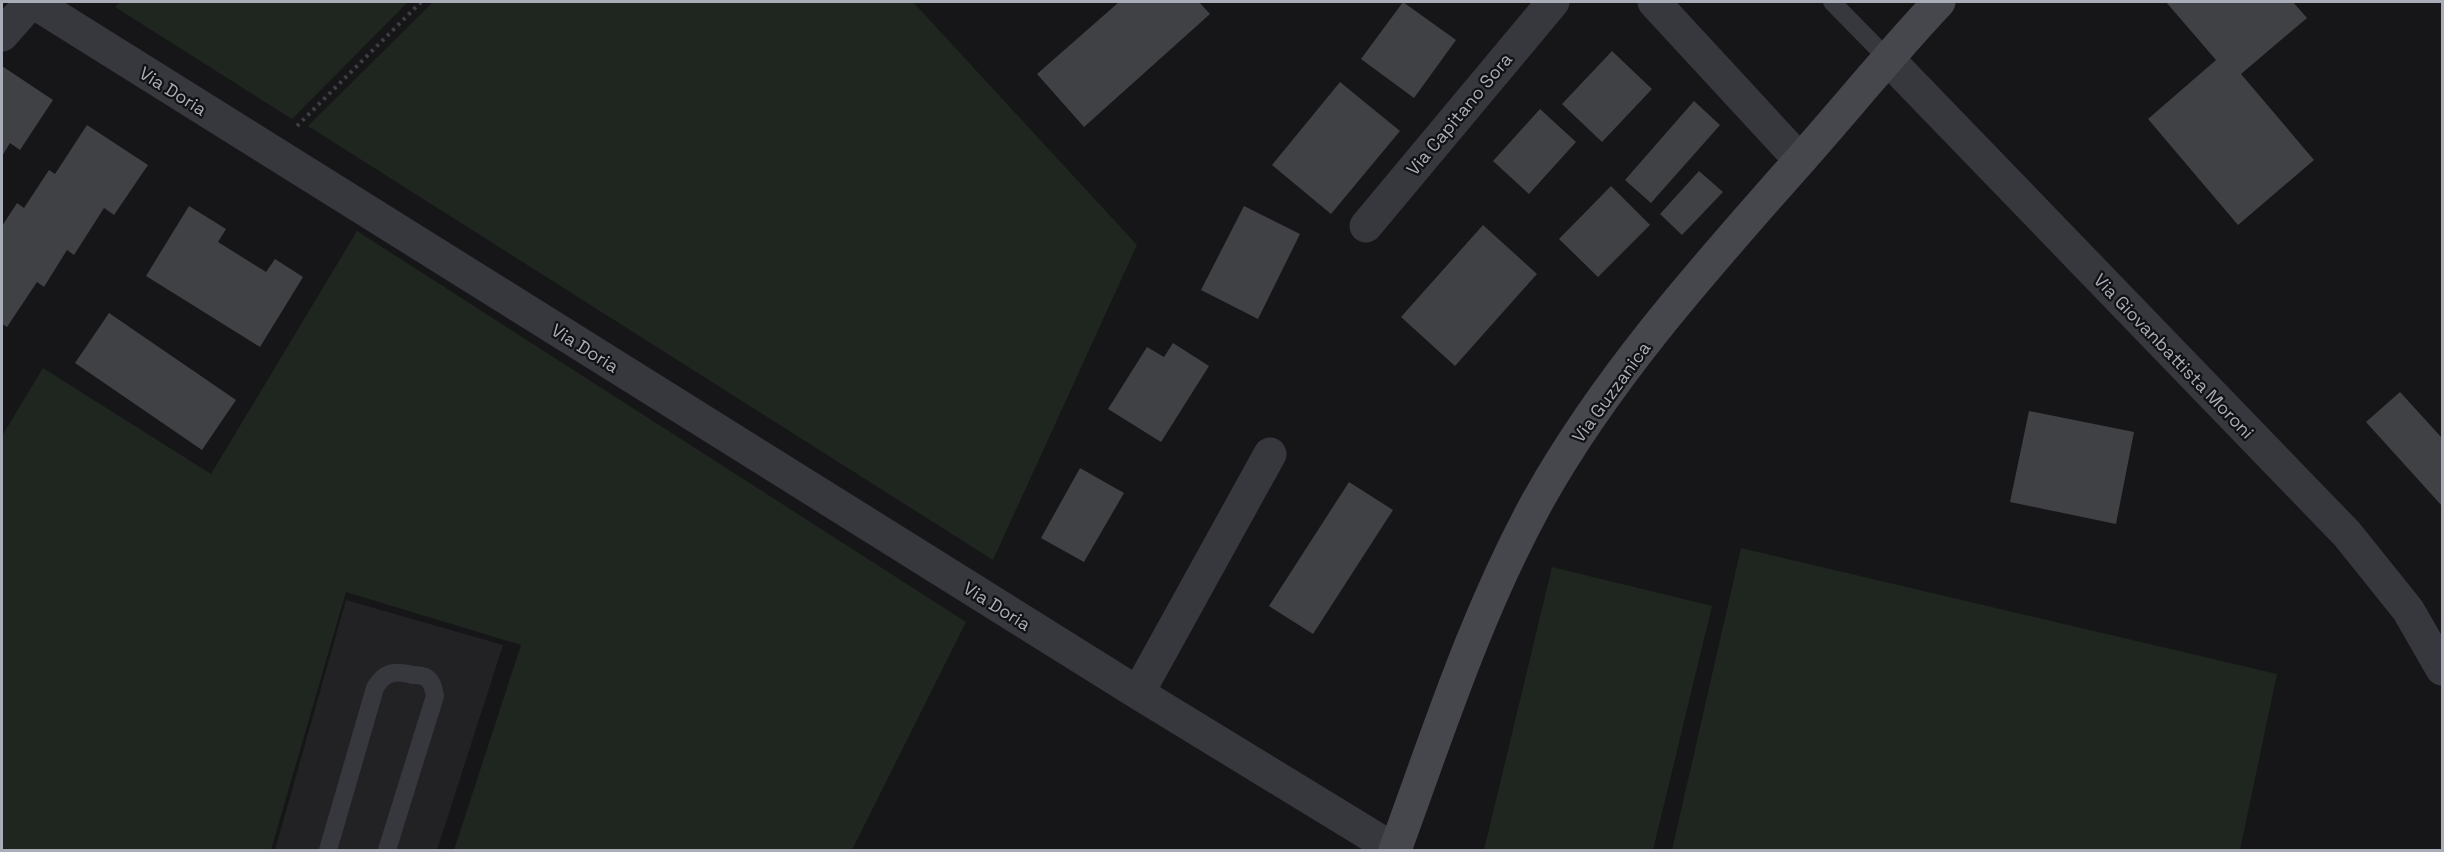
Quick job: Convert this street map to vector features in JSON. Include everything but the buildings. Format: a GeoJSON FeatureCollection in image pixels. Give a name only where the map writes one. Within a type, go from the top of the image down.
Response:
{"type":"FeatureCollection","features":[{"type":"Feature","properties":{"kind":"street","name":"Via Doria"},"geometry":{"type":"LineString","coordinates":[[2,35],[32,2],[1138,693],[1395,850]]}},
{"type":"Feature","properties":{"kind":"street","name":"Via Capitano Sora"},"geometry":{"type":"LineString","coordinates":[[1366,226],[1553,2]]}},
{"type":"Feature","properties":{"kind":"street"},"geometry":{"type":"LineString","coordinates":[[1654,2],[1800,160]]}},
{"type":"Feature","properties":{"kind":"street","name":"Via Guzzanica"},"geometry":{"type":"LineString","coordinates":[[1395,850],[1483,614],[1506,561],[1555,472],[1604,400],[1716,255],[1887,58],[1939,2]]}},
{"type":"Feature","properties":{"kind":"street","name":"Via Giovanbattista Moroni"},"geometry":{"type":"LineString","coordinates":[[1887,58],[2347,534],[2408,610],[2442,669]]}},
{"type":"Feature","properties":{"kind":"street"},"geometry":{"type":"LineString","coordinates":[[1138,693],[1270,454]]}},
{"type":"Feature","properties":{"kind":"lane"},"geometry":{"type":"LineString","coordinates":[[1832,2],[1887,58]]}},
{"type":"Feature","properties":{"kind":"lane"},"geometry":{"type":"LineString","coordinates":[[328,850],[375,688],[381,678],[390,673],[401,672],[427,678],[433,687],[435,696],[387,850]]}},
{"type":"Feature","properties":{"kind":"path"},"geometry":{"type":"LineString","coordinates":[[270,152],[421,2]]}},
{"type":"Feature","properties":{"kind":"shaded area"},"geometry":{"type":"Polygon","coordinates":[[[120,2],[408,2],[292,119],[115,7],[120,2]]]}},
{"type":"Feature","properties":{"kind":"shaded area"},"geometry":{"type":"Polygon","coordinates":[[[433,2],[913,2],[1137,245],[993,560],[308,126],[433,2]]]}},
{"type":"Feature","properties":{"kind":"shaded area"},"geometry":{"type":"Polygon","coordinates":[[[357,231],[966,622],[852,850],[454,850],[521,645],[346,592],[271,850],[2,850],[2,436],[43,368],[211,474],[357,231]]]}},
{"type":"Feature","properties":{"kind":"shaded area"},"geometry":{"type":"Polygon","coordinates":[[[1741,548],[2277,674],[2240,850],[1672,850],[1741,548]]]}},
{"type":"Feature","properties":{"kind":"shaded area"},"geometry":{"type":"Polygon","coordinates":[[[1552,567],[1712,606],[1653,850],[1484,850],[1552,567]]]}},
{"type":"Feature","properties":{"kind":"shaded area"},"geometry":{"type":"Polygon","coordinates":[[[346,600],[503,645],[437,850],[275,850],[346,600]]]}}]}
